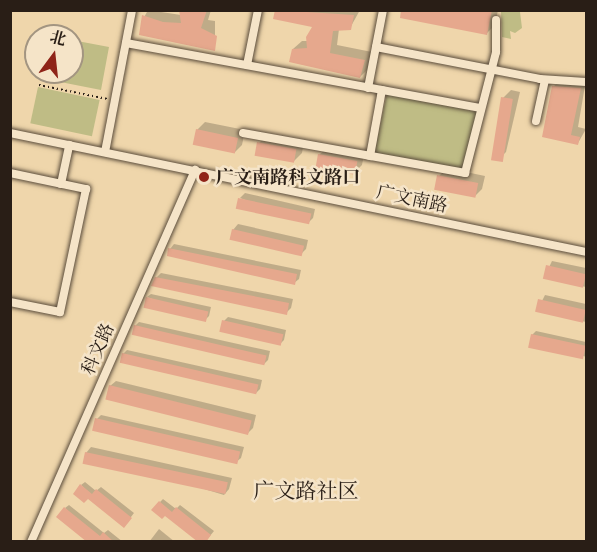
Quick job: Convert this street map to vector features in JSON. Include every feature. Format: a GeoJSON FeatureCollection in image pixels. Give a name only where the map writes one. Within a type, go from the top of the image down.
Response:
{"type":"FeatureCollection","features":[{"type":"Feature","properties":{"kind":"street"},"geometry":{"type":"LineString","coordinates":[[105,152],[132,10]]}},
{"type":"Feature","properties":{"kind":"street"},"geometry":{"type":"LineString","coordinates":[[247,65],[258,10]]}},
{"type":"Feature","properties":{"kind":"street"},"geometry":{"type":"LineString","coordinates":[[368,88],[383,10]]}},
{"type":"Feature","properties":{"kind":"street"},"geometry":{"type":"LineString","coordinates":[[243,133],[465,173],[496,52],[496,20]]}},
{"type":"Feature","properties":{"kind":"street"},"geometry":{"type":"LineString","coordinates":[[126,43],[481,108]]}},
{"type":"Feature","properties":{"kind":"street"},"geometry":{"type":"LineString","coordinates":[[376,46],[545,80],[586,82]]}},
{"type":"Feature","properties":{"kind":"street"},"geometry":{"type":"LineString","coordinates":[[536,121],[545,80]]}},
{"type":"Feature","properties":{"kind":"street"},"geometry":{"type":"LineString","coordinates":[[370,156],[382,90]]}},
{"type":"Feature","properties":{"kind":"street","name":"广文南路"},"geometry":{"type":"LineString","coordinates":[[10,134],[195,170],[586,252]]}},
{"type":"Feature","properties":{"kind":"street"},"geometry":{"type":"LineString","coordinates":[[61,184],[69,145]]}},
{"type":"Feature","properties":{"kind":"street","name":"科文路"},"geometry":{"type":"LineString","coordinates":[[31,542],[195,170]]}},
{"type":"Feature","properties":{"kind":"street"},"geometry":{"type":"LineString","coordinates":[[10,173],[86,189],[60,312],[10,302]]}},
{"type":"Feature","properties":{"kind":"path"},"geometry":{"type":"LineString","coordinates":[[39,85],[115,101]]}},
{"type":"Feature","properties":{"kind":"shaded area"},"geometry":{"type":"Polygon","coordinates":[[[501,11],[520,12],[522,28],[515,33],[510,31],[511,39],[502,37],[501,11]]]}},
{"type":"Feature","properties":{"kind":"shaded area"},"geometry":{"type":"Polygon","coordinates":[[[84,42],[109,47],[101,90],[70,84],[84,84],[84,42]]]}},
{"type":"Feature","properties":{"kind":"shaded area"},"geometry":{"type":"Polygon","coordinates":[[[38,87],[100,100],[92,136],[30,123],[38,87]]]}},
{"type":"Feature","properties":{"kind":"shaded area"},"geometry":{"type":"Polygon","coordinates":[[[387,93],[478,112],[465,173],[374,154],[387,93]]]}},
{"type":"Feature","properties":{"kind":"building"},"geometry":{"type":"Polygon","coordinates":[[[179,10],[207,10],[201,28],[217,36],[215,51],[139,35],[142,15],[163,22],[181,23],[179,10]]]}},
{"type":"Feature","properties":{"kind":"building"},"geometry":{"type":"Polygon","coordinates":[[[275,10],[354,15],[351,30],[333,31],[330,53],[365,60],[360,78],[289,62],[292,49],[307,48],[306,37],[312,27],[273,19],[275,10]]]}},
{"type":"Feature","properties":{"kind":"building"},"geometry":{"type":"Polygon","coordinates":[[[401,10],[492,10],[487,35],[400,18],[401,10]]]}},
{"type":"Feature","properties":{"kind":"building"},"geometry":{"type":"Polygon","coordinates":[[[552,86],[581,88],[571,135],[580,137],[578,145],[542,137],[552,86]]]}},
{"type":"Feature","properties":{"kind":"building"},"geometry":{"type":"Polygon","coordinates":[[[501,97],[513,99],[503,162],[491,160],[501,97]]]}},
{"type":"Feature","properties":{"kind":"building"},"geometry":{"type":"Polygon","coordinates":[[[196,129],[238,138],[235,154],[193,145],[196,129]]]}},
{"type":"Feature","properties":{"kind":"building"},"geometry":{"type":"Polygon","coordinates":[[[257,142],[296,149],[294,163],[255,156],[257,142]]]}},
{"type":"Feature","properties":{"kind":"building"},"geometry":{"type":"Polygon","coordinates":[[[318,154],[357,161],[355,175],[316,168],[318,154]]]}},
{"type":"Feature","properties":{"kind":"building"},"geometry":{"type":"Polygon","coordinates":[[[437,175],[478,183],[475,198],[434,190],[437,175]]]}},
{"type":"Feature","properties":{"kind":"building"},"geometry":{"type":"Polygon","coordinates":[[[238,198],[311,214],[309,224],[236,209],[238,198]]]}},
{"type":"Feature","properties":{"kind":"building"},"geometry":{"type":"Polygon","coordinates":[[[232,229],[304,246],[302,256],[230,240],[232,229]]]}},
{"type":"Feature","properties":{"kind":"building"},"geometry":{"type":"Polygon","coordinates":[[[168,248],[297,274],[295,285],[167,256],[168,248]]]}},
{"type":"Feature","properties":{"kind":"building"},"geometry":{"type":"Polygon","coordinates":[[[546,265],[586,274],[583,288],[543,279],[546,265]]]}},
{"type":"Feature","properties":{"kind":"building"},"geometry":{"type":"Polygon","coordinates":[[[155,277],[289,303],[287,315],[151,286],[155,277]]]}},
{"type":"Feature","properties":{"kind":"building"},"geometry":{"type":"Polygon","coordinates":[[[146,297],[208,311],[206,322],[144,308],[146,297]]]}},
{"type":"Feature","properties":{"kind":"building"},"geometry":{"type":"Polygon","coordinates":[[[538,299],[586,310],[583,323],[535,312],[538,299]]]}},
{"type":"Feature","properties":{"kind":"building"},"geometry":{"type":"Polygon","coordinates":[[[222,320],[283,334],[281,346],[219,332],[222,320]]]}},
{"type":"Feature","properties":{"kind":"building"},"geometry":{"type":"Polygon","coordinates":[[[134,325],[267,356],[264,365],[132,335],[134,325]]]}},
{"type":"Feature","properties":{"kind":"building"},"geometry":{"type":"Polygon","coordinates":[[[531,334],[586,346],[583,359],[528,348],[531,334]]]}},
{"type":"Feature","properties":{"kind":"building"},"geometry":{"type":"Polygon","coordinates":[[[122,353],[258,384],[256,394],[120,363],[122,353]]]}},
{"type":"Feature","properties":{"kind":"building"},"geometry":{"type":"Polygon","coordinates":[[[109,385],[252,421],[248,435],[105,400],[109,385]]]}},
{"type":"Feature","properties":{"kind":"building"},"geometry":{"type":"Polygon","coordinates":[[[95,418],[240,452],[237,464],[92,431],[95,418]]]}},
{"type":"Feature","properties":{"kind":"building"},"geometry":{"type":"Polygon","coordinates":[[[85,452],[228,482],[225,494],[83,464],[85,452]]]}},
{"type":"Feature","properties":{"kind":"building"},"geometry":{"type":"Polygon","coordinates":[[[80,484],[92,494],[96,489],[132,518],[124,528],[88,499],[84,503],[73,494],[80,484]]]}},
{"type":"Feature","properties":{"kind":"building"},"geometry":{"type":"Polygon","coordinates":[[[159,501],[172,512],[176,507],[211,535],[206,542],[198,542],[165,516],[162,519],[151,510],[159,501]]]}},
{"type":"Feature","properties":{"kind":"building"},"geometry":{"type":"Polygon","coordinates":[[[64,507],[100,536],[103,532],[114,542],[87,542],[56,517],[64,507]]]}},
{"type":"Feature","properties":{"kind":"place","name":"广文南路科文路口"},"geometry":{"type":"Point","coordinates":[204,177]}},
{"type":"Feature","properties":{"kind":"district","name":"广文路社区"},"geometry":{"type":"Point","coordinates":[306,491]}}]}
